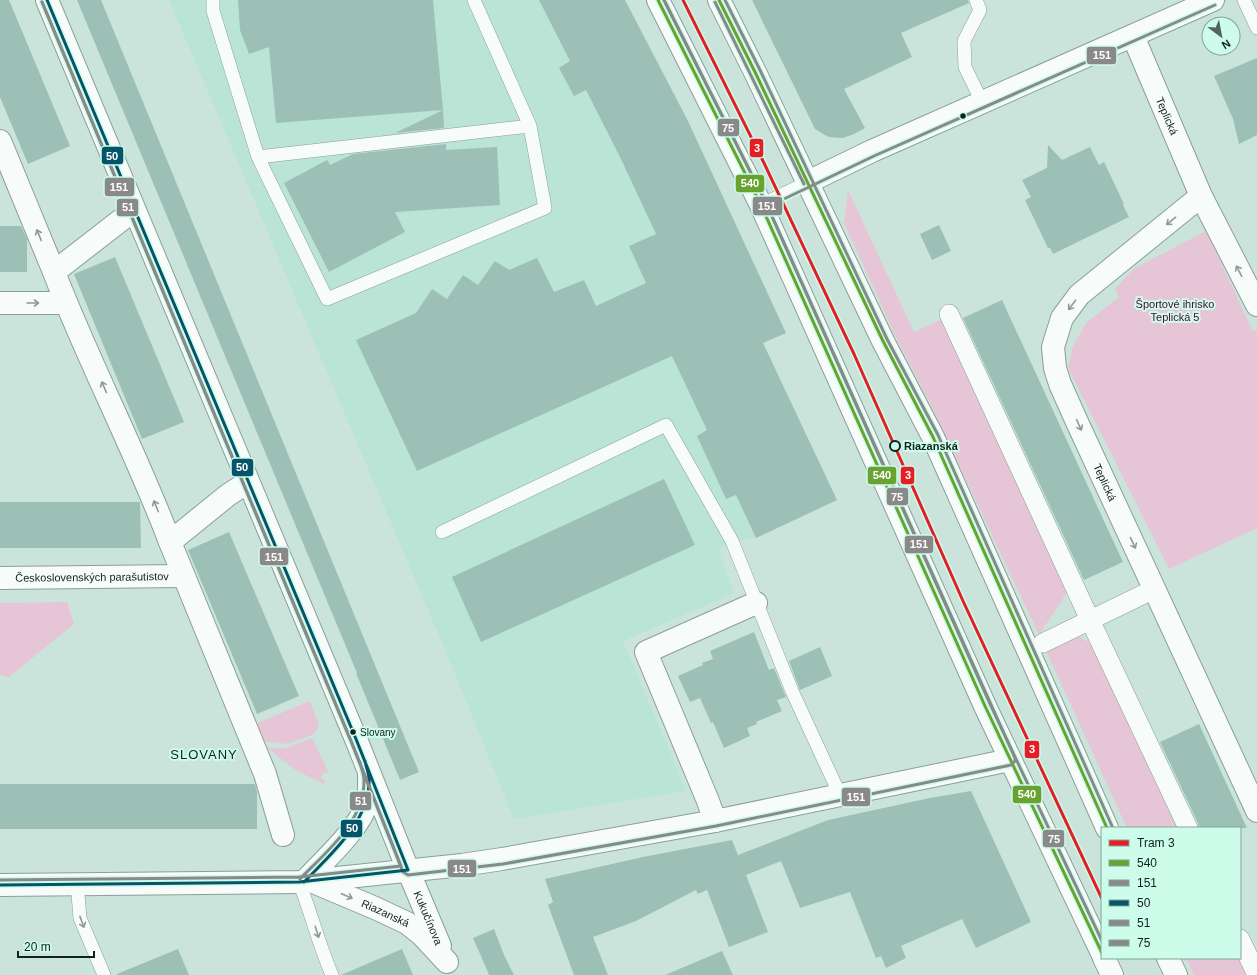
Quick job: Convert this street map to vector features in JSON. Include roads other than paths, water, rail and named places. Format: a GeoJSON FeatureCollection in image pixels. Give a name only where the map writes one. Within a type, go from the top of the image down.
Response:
{"type":"FeatureCollection","features":[{"type":"Feature","properties":{"kind":"street","name":"Kukučínova"},"geometry":{"type":"LineString","coordinates":[[47,0],[370,772],[408,870],[450,968]]}},
{"type":"Feature","properties":{"kind":"street"},"geometry":{"type":"LineString","coordinates":[[658,0],[761,205],[1010,760],[1101,951]]}},
{"type":"Feature","properties":{"kind":"street"},"geometry":{"type":"LineString","coordinates":[[719,0],[808,182],[883,341],[933,437],[1107,827]]}},
{"type":"Feature","properties":{"kind":"street"},"geometry":{"type":"LineString","coordinates":[[808,182],[872,151],[1213,0]]}},
{"type":"Feature","properties":{"kind":"street","name":"Teplická"},"geometry":{"type":"LineString","coordinates":[[1133,36],[1201,196],[1257,305]]}},
{"type":"Feature","properties":{"kind":"street"},"geometry":{"type":"LineString","coordinates":[[0,141],[64,298],[137,461],[265,774],[283,835]]}},
{"type":"Feature","properties":{"kind":"street","name":"Teplická"},"geometry":{"type":"LineString","coordinates":[[1201,196],[1079,295],[1062,318],[1053,347],[1055,368],[1060,384],[1257,811]]}},
{"type":"Feature","properties":{"kind":"street"},"geometry":{"type":"LineString","coordinates":[[54,272],[134,210]]}},
{"type":"Feature","properties":{"kind":"street"},"geometry":{"type":"LineString","coordinates":[[0,304],[64,298]]}},
{"type":"Feature","properties":{"kind":"street"},"geometry":{"type":"LineString","coordinates":[[949,314],[1188,827]]}},
{"type":"Feature","properties":{"kind":"street"},"geometry":{"type":"LineString","coordinates":[[170,542],[228,495],[248,482]]}},
{"type":"Feature","properties":{"kind":"street","name":"Československých parašutistov"},"geometry":{"type":"LineString","coordinates":[[0,578],[183,576]]}},
{"type":"Feature","properties":{"kind":"street"},"geometry":{"type":"LineString","coordinates":[[1044,643],[1144,594]]}},
{"type":"Feature","properties":{"kind":"street"},"geometry":{"type":"LineString","coordinates":[[715,821],[646,652],[756,602]]}},
{"type":"Feature","properties":{"kind":"street","name":"Riazanská"},"geometry":{"type":"LineString","coordinates":[[0,885],[305,882],[502,859],[715,821],[1010,760]]}},
{"type":"Feature","properties":{"kind":"street","name":"Kukučínova"},"geometry":{"type":"LineString","coordinates":[[305,882],[344,839],[357,822],[367,803],[369,795],[370,772]]}},
{"type":"Feature","properties":{"kind":"street","name":"Riazanská"},"geometry":{"type":"LineString","coordinates":[[305,882],[381,910],[408,923],[421,934],[450,968]]}},
{"type":"Feature","properties":{"kind":"street"},"geometry":{"type":"LineString","coordinates":[[1241,941],[1257,975]]}},
{"type":"Feature","properties":{"kind":"street"},"geometry":{"type":"LineString","coordinates":[[1104,959],[1112,975]]}},
{"type":"Feature","properties":{"kind":"street"},"geometry":{"type":"LineString","coordinates":[[1168,959],[1176,975]]}},
{"type":"Feature","properties":{"kind":"lane"},"geometry":{"type":"LineString","coordinates":[[213,0],[213,11],[258,157],[328,299],[545,208],[530,126],[474,0]]}},
{"type":"Feature","properties":{"kind":"lane"},"geometry":{"type":"LineString","coordinates":[[976,0],[980,10],[964,41],[965,67],[982,102]]}},
{"type":"Feature","properties":{"kind":"lane"},"geometry":{"type":"LineString","coordinates":[[1244,0],[1257,28]]}},
{"type":"Feature","properties":{"kind":"lane"},"geometry":{"type":"LineString","coordinates":[[258,157],[530,126]]}},
{"type":"Feature","properties":{"kind":"lane"},"geometry":{"type":"LineString","coordinates":[[761,205],[808,182]]}},
{"type":"Feature","properties":{"kind":"lane"},"geometry":{"type":"LineString","coordinates":[[442,532],[666,425],[732,541],[792,691],[840,795]]}},
{"type":"Feature","properties":{"kind":"lane"},"geometry":{"type":"LineString","coordinates":[[305,882],[312,918],[332,975]]}},
{"type":"Feature","properties":{"kind":"lane"},"geometry":{"type":"LineString","coordinates":[[77,884],[80,918],[104,975]]}},
{"type":"Feature","properties":{"kind":"tram line","name":"3"},"geometry":{"type":"LineString","coordinates":[[683,0],[764,163],[854,354],[963,601],[1101,897]]}},
{"type":"Feature","properties":{"kind":"place","name":"Riazanská"},"geometry":{"type":"Point","coordinates":[895,446]}},
{"type":"Feature","properties":{"kind":"place","name":"Slovany"},"geometry":{"type":"Point","coordinates":[353,732]}},
{"type":"Feature","properties":{"kind":"district","name":"SLOVANY"},"geometry":{"type":"Point","coordinates":[204,754]}},
{"type":"Feature","properties":{"kind":"park label","name":"Športové ihrisko Teplická 5"},"geometry":{"type":"Point","coordinates":[1175,310]}}]}
